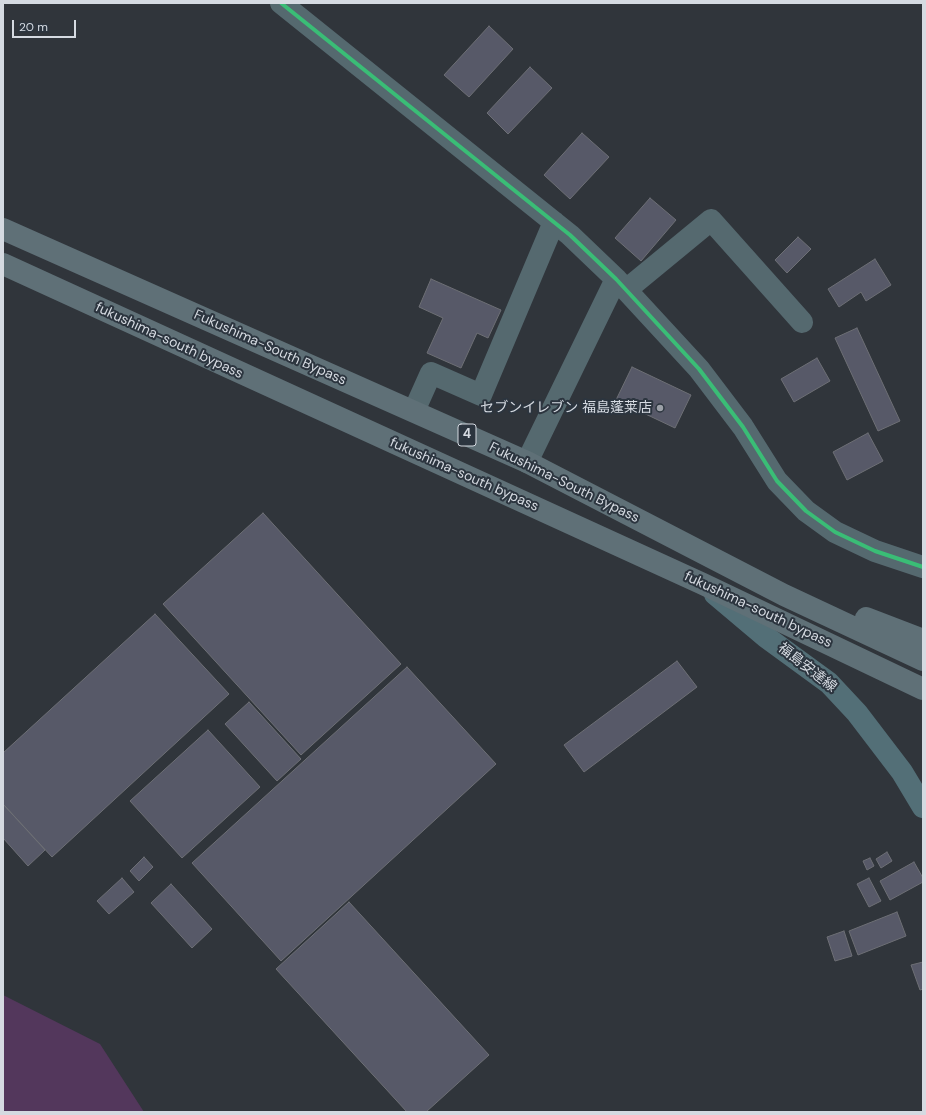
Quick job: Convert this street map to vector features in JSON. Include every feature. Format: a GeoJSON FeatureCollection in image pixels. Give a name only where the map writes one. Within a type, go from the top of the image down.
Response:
{"type":"FeatureCollection","features":[{"type":"Feature","properties":{"kind":"highway","name":"Fukushima-South Bypass"},"geometry":{"type":"LineString","coordinates":[[3,229],[527,462],[784,595],[923,660]]}},
{"type":"Feature","properties":{"kind":"highway","name":"fukushima-south bypass"},"geometry":{"type":"LineString","coordinates":[[3,264],[702,584],[923,689]]}},
{"type":"Feature","properties":{"kind":"highway"},"geometry":{"type":"LineString","coordinates":[[784,595],[856,614],[923,640]]}},
{"type":"Feature","properties":{"kind":"main road","name":"福島安達線"},"geometry":{"type":"LineString","coordinates":[[702,584],[766,637],[829,683],[857,713],[902,772],[923,807]]}},
{"type":"Feature","properties":{"kind":"street"},"geometry":{"type":"LineString","coordinates":[[295,7],[554,222],[621,284],[699,369],[743,427],[777,481],[806,511],[835,532],[875,551],[923,567]]}},
{"type":"Feature","properties":{"kind":"street"},"geometry":{"type":"LineString","coordinates":[[527,462],[621,284],[712,220],[802,322]]}},
{"type":"Feature","properties":{"kind":"street"},"geometry":{"type":"LineString","coordinates":[[414,412],[431,373],[481,395],[554,222]]}},
{"type":"Feature","properties":{"kind":"shaded area"},"geometry":{"type":"Polygon","coordinates":[[[3,995],[100,1044],[144,1112],[3,1112],[3,995]]]}},
{"type":"Feature","properties":{"kind":"building"},"geometry":{"type":"Polygon","coordinates":[[[489,26],[513,49],[469,97],[444,75],[489,26]]]}},
{"type":"Feature","properties":{"kind":"building"},"geometry":{"type":"Polygon","coordinates":[[[530,67],[552,88],[508,134],[487,113],[530,67]]]}},
{"type":"Feature","properties":{"kind":"building"},"geometry":{"type":"Polygon","coordinates":[[[582,133],[609,157],[570,199],[544,175],[582,133]]]}},
{"type":"Feature","properties":{"kind":"building"},"geometry":{"type":"Polygon","coordinates":[[[650,198],[676,220],[641,261],[615,238],[650,198]]]}},
{"type":"Feature","properties":{"kind":"building"},"geometry":{"type":"Polygon","coordinates":[[[798,237],[811,249],[787,273],[775,260],[798,237]]]}},
{"type":"Feature","properties":{"kind":"building"},"geometry":{"type":"Polygon","coordinates":[[[875,259],[891,285],[866,301],[861,292],[839,307],[828,289],[875,259]]]}},
{"type":"Feature","properties":{"kind":"building"},"geometry":{"type":"Polygon","coordinates":[[[431,279],[501,310],[488,338],[477,333],[461,368],[427,353],[443,318],[419,307],[431,279]]]}},
{"type":"Feature","properties":{"kind":"building"},"geometry":{"type":"Polygon","coordinates":[[[857,328],[900,421],[878,431],[835,338],[857,328]]]}},
{"type":"Feature","properties":{"kind":"building"},"geometry":{"type":"Polygon","coordinates":[[[817,358],[830,381],[794,402],[781,379],[817,358]]]}},
{"type":"Feature","properties":{"kind":"building"},"geometry":{"type":"Polygon","coordinates":[[[632,367],[691,395],[675,428],[616,400],[632,367]]]}},
{"type":"Feature","properties":{"kind":"building"},"geometry":{"type":"Polygon","coordinates":[[[868,433],[883,461],[847,480],[833,452],[868,433]]]}},
{"type":"Feature","properties":{"kind":"building"},"geometry":{"type":"Polygon","coordinates":[[[263,513],[401,664],[301,755],[163,604],[263,513]]]}},
{"type":"Feature","properties":{"kind":"building"},"geometry":{"type":"Polygon","coordinates":[[[155,614],[229,694],[52,857],[3,804],[3,753],[155,614]]]}},
{"type":"Feature","properties":{"kind":"building"},"geometry":{"type":"Polygon","coordinates":[[[677,661],[697,687],[584,772],[564,745],[677,661]]]}},
{"type":"Feature","properties":{"kind":"building"},"geometry":{"type":"Polygon","coordinates":[[[407,667],[496,764],[281,961],[192,863],[407,667]]]}},
{"type":"Feature","properties":{"kind":"building"},"geometry":{"type":"Polygon","coordinates":[[[249,702],[301,759],[277,781],[225,724],[249,702]]]}},
{"type":"Feature","properties":{"kind":"building"},"geometry":{"type":"Polygon","coordinates":[[[208,730],[260,787],[182,858],[130,801],[208,730]]]}},
{"type":"Feature","properties":{"kind":"building"},"geometry":{"type":"Polygon","coordinates":[[[3,804],[45,850],[28,866],[3,838],[3,804]]]}},
{"type":"Feature","properties":{"kind":"building"},"geometry":{"type":"Polygon","coordinates":[[[887,852],[892,861],[881,868],[876,859],[887,852]]]}},
{"type":"Feature","properties":{"kind":"building"},"geometry":{"type":"Polygon","coordinates":[[[144,857],[153,867],[139,881],[130,871],[144,857]]]}},
{"type":"Feature","properties":{"kind":"building"},"geometry":{"type":"Polygon","coordinates":[[[870,858],[874,866],[867,870],[863,861],[870,858]]]}},
{"type":"Feature","properties":{"kind":"building"},"geometry":{"type":"Polygon","coordinates":[[[914,862],[923,878],[923,882],[890,900],[880,881],[914,862]]]}},
{"type":"Feature","properties":{"kind":"building"},"geometry":{"type":"Polygon","coordinates":[[[122,878],[134,892],[109,914],[97,901],[122,878]]]}},
{"type":"Feature","properties":{"kind":"building"},"geometry":{"type":"Polygon","coordinates":[[[869,878],[881,901],[869,907],[857,884],[869,878]]]}},
{"type":"Feature","properties":{"kind":"building"},"geometry":{"type":"Polygon","coordinates":[[[171,884],[212,929],[192,948],[151,903],[171,884]]]}},
{"type":"Feature","properties":{"kind":"building"},"geometry":{"type":"Polygon","coordinates":[[[349,902],[489,1055],[426,1112],[407,1112],[276,969],[349,902]]]}},
{"type":"Feature","properties":{"kind":"building"},"geometry":{"type":"Polygon","coordinates":[[[897,912],[906,936],[858,955],[849,931],[897,912]]]}},
{"type":"Feature","properties":{"kind":"building"},"geometry":{"type":"Polygon","coordinates":[[[844,931],[852,956],[835,961],[827,937],[844,931]]]}},
{"type":"Feature","properties":{"kind":"building"},"geometry":{"type":"Polygon","coordinates":[[[923,962],[923,989],[920,990],[911,965],[923,962]]]}},
{"type":"Feature","properties":{"kind":"cycle path"},"geometry":{"type":"LineString","coordinates":[[281,3],[570,235],[616,279],[699,369],[743,427],[777,481],[806,511],[835,532],[875,551],[923,567]]}},
{"type":"Feature","properties":{"kind":"place","name":"セブンイレブン 福島蓬莱店"},"geometry":{"type":"Point","coordinates":[660,408]}}]}
